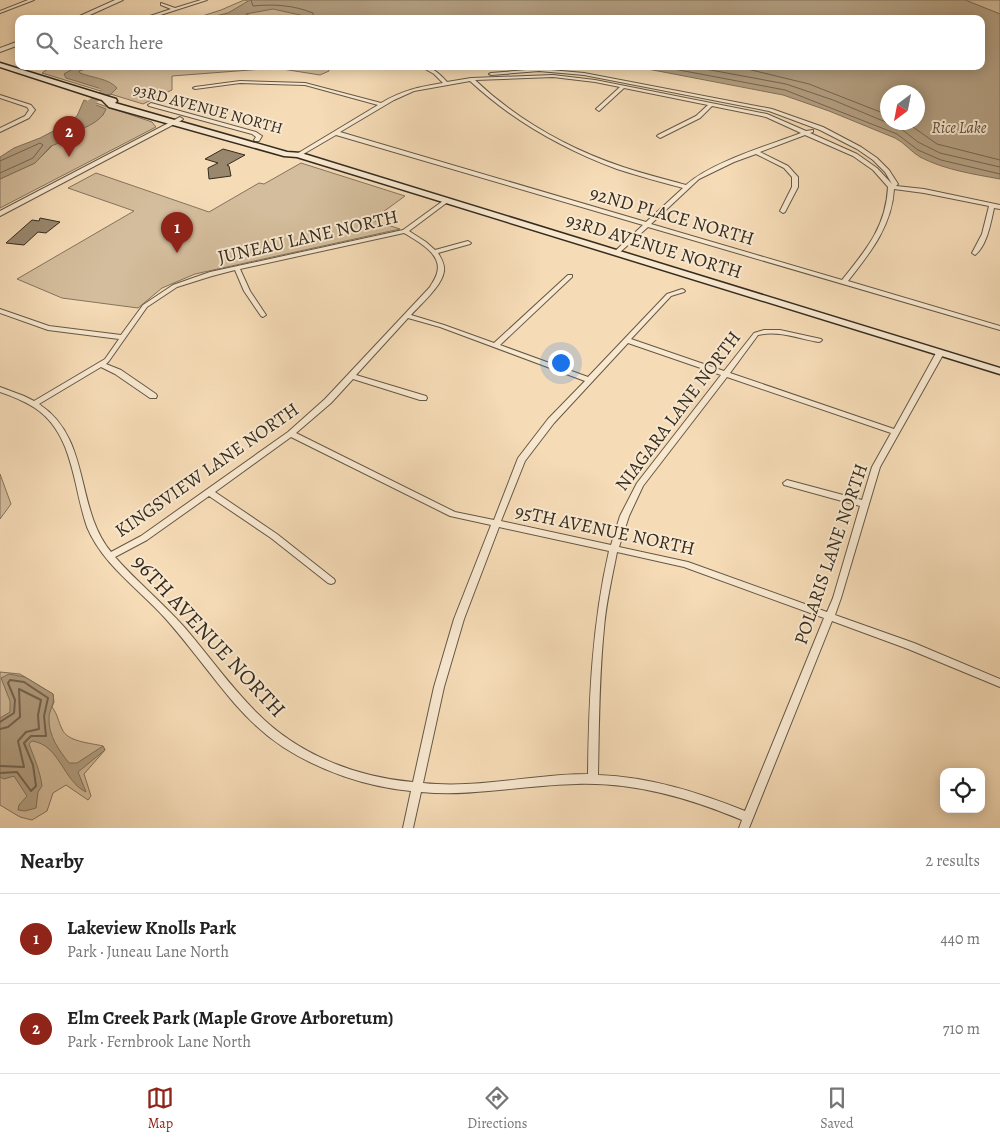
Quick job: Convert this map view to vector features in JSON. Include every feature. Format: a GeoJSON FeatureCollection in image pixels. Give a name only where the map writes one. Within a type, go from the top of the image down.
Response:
{"type":"FeatureCollection","features":[{"type":"Feature","properties":{"kind":"main road","name":"93RD AVENUE NORTH"},"geometry":{"type":"LineString","coordinates":[[0,65],[89,95],[118,101],[176,121],[288,154],[298,155],[447,200],[1000,371]]}},
{"type":"Feature","properties":{"kind":"main road","name":"93RD AVENUE NORTH"},"geometry":{"type":"LineString","coordinates":[[176,121],[294,150],[298,155]]}},
{"type":"Feature","properties":{"kind":"street"},"geometry":{"type":"LineString","coordinates":[[0,12],[32,0]]}},
{"type":"Feature","properties":{"kind":"street"},"geometry":{"type":"LineString","coordinates":[[85,15],[120,0]]}},
{"type":"Feature","properties":{"kind":"street"},"geometry":{"type":"LineString","coordinates":[[156,15],[205,0]]}},
{"type":"Feature","properties":{"kind":"street"},"geometry":{"type":"LineString","coordinates":[[162,4],[175,9]]}},
{"type":"Feature","properties":{"kind":"street"},"geometry":{"type":"LineString","coordinates":[[0,50],[15,44]]}},
{"type":"Feature","properties":{"kind":"street"},"geometry":{"type":"LineString","coordinates":[[430,70],[445,82]]}},
{"type":"Feature","properties":{"kind":"street"},"geometry":{"type":"LineString","coordinates":[[471,79],[486,74],[516,71],[561,71],[599,76],[756,106],[788,115],[874,157],[892,176],[895,184],[891,188],[890,205],[884,226],[844,282]]}},
{"type":"Feature","properties":{"kind":"street"},"geometry":{"type":"LineString","coordinates":[[298,155],[407,92],[445,82],[471,79],[553,76],[623,87],[768,116],[808,132],[866,162],[891,188],[924,191],[1000,207]]}},
{"type":"Feature","properties":{"kind":"street"},"geometry":{"type":"LineString","coordinates":[[471,79],[486,94],[527,122],[585,154],[613,166],[686,187]]}},
{"type":"Feature","properties":{"kind":"street"},"geometry":{"type":"LineString","coordinates":[[195,88],[240,82],[305,84],[382,105]]}},
{"type":"Feature","properties":{"kind":"street"},"geometry":{"type":"LineString","coordinates":[[599,109],[623,87]]}},
{"type":"Feature","properties":{"kind":"street"},"geometry":{"type":"LineString","coordinates":[[671,96],[675,91]]}},
{"type":"Feature","properties":{"kind":"street"},"geometry":{"type":"LineString","coordinates":[[0,96],[29,106],[32,110],[30,114],[0,130]]}},
{"type":"Feature","properties":{"kind":"street"},"geometry":{"type":"LineString","coordinates":[[660,136],[693,120],[712,104]]}},
{"type":"Feature","properties":{"kind":"street"},"geometry":{"type":"LineString","coordinates":[[151,105],[254,133],[259,136],[256,140]]}},
{"type":"Feature","properties":{"kind":"street"},"geometry":{"type":"LineString","coordinates":[[0,214],[188,115]]}},
{"type":"Feature","properties":{"kind":"street"},"geometry":{"type":"LineString","coordinates":[[616,253],[686,187],[716,168],[818,129]]}},
{"type":"Feature","properties":{"kind":"street","name":"92ND PLACE NORTH"},"geometry":{"type":"LineString","coordinates":[[336,133],[1000,328]]}},
{"type":"Feature","properties":{"kind":"street"},"geometry":{"type":"LineString","coordinates":[[756,152],[786,167],[795,177],[795,187],[784,211]]}},
{"type":"Feature","properties":{"kind":"street","name":"JUNEAU LANE NORTH"},"geometry":{"type":"LineString","coordinates":[[34,404],[101,364],[123,337],[140,311],[158,295],[188,280],[405,231],[447,200]]}},
{"type":"Feature","properties":{"kind":"street"},"geometry":{"type":"LineString","coordinates":[[975,253],[985,234],[992,205]]}},
{"type":"Feature","properties":{"kind":"street"},"geometry":{"type":"LineString","coordinates":[[405,231],[434,252],[468,243]]}},
{"type":"Feature","properties":{"kind":"street","name":"KINGSVIEW LANE NORTH"},"geometry":{"type":"LineString","coordinates":[[110,556],[144,538],[291,434],[352,376],[439,279],[441,264],[434,252]]}},
{"type":"Feature","properties":{"kind":"street"},"geometry":{"type":"LineString","coordinates":[[237,269],[247,291],[263,315]]}},
{"type":"Feature","properties":{"kind":"street"},"geometry":{"type":"LineString","coordinates":[[495,346],[570,276]]}},
{"type":"Feature","properties":{"kind":"street"},"geometry":{"type":"LineString","coordinates":[[408,828],[439,687],[459,619],[494,524],[521,460],[534,441],[669,295],[682,291]]}},
{"type":"Feature","properties":{"kind":"street"},"geometry":{"type":"LineString","coordinates":[[0,310],[48,328],[123,337]]}},
{"type":"Feature","properties":{"kind":"street"},"geometry":{"type":"LineString","coordinates":[[407,316],[589,380]]}},
{"type":"Feature","properties":{"kind":"street","name":"NIAGARA LANE NORTH"},"geometry":{"type":"LineString","coordinates":[[593,779],[596,677],[606,580],[626,510],[640,485],[753,338],[762,332],[776,331],[804,339],[818,340]]}},
{"type":"Feature","properties":{"kind":"street"},"geometry":{"type":"LineString","coordinates":[[627,340],[895,432]]}},
{"type":"Feature","properties":{"kind":"street","name":"POLARIS LANE NORTH"},"geometry":{"type":"LineString","coordinates":[[744,828],[830,616],[847,569],[876,467],[940,353]]}},
{"type":"Feature","properties":{"kind":"street"},"geometry":{"type":"LineString","coordinates":[[101,364],[123,374],[154,396]]}},
{"type":"Feature","properties":{"kind":"street"},"geometry":{"type":"LineString","coordinates":[[352,376],[423,398]]}},
{"type":"Feature","properties":{"kind":"street","name":"96TH AVENUE NORTH"},"geometry":{"type":"LineString","coordinates":[[0,390],[34,404],[49,414],[66,435],[71,447],[90,525],[98,541],[110,556],[168,615],[242,706],[270,732],[308,756],[338,770],[376,781],[416,787],[482,788],[564,779],[631,782],[666,788],[696,796],[748,817]]}},
{"type":"Feature","properties":{"kind":"street","name":"95TH AVENUE NORTH"},"geometry":{"type":"LineString","coordinates":[[291,434],[453,514],[494,524],[614,547],[685,564],[830,616],[1000,683]]}},
{"type":"Feature","properties":{"kind":"street"},"geometry":{"type":"LineString","coordinates":[[787,483],[865,504]]}},
{"type":"Feature","properties":{"kind":"street"},"geometry":{"type":"LineString","coordinates":[[210,492],[274,536],[331,581]]}},
{"type":"Feature","properties":{"kind":"shaded area"},"geometry":{"type":"Polygon","coordinates":[[[244,0],[307,15],[205,15],[244,0]]]}},
{"type":"Feature","properties":{"kind":"shaded area"},"geometry":{"type":"Polygon","coordinates":[[[965,0],[1000,0],[1000,14],[965,0]]]}},
{"type":"Feature","properties":{"kind":"shaded area"},"geometry":{"type":"Polygon","coordinates":[[[46,70],[250,70],[172,76],[172,90],[143,104],[42,73],[46,70]]]}},
{"type":"Feature","properties":{"kind":"shaded area"},"geometry":{"type":"Polygon","coordinates":[[[289,70],[329,70],[320,75],[289,70]]]}},
{"type":"Feature","properties":{"kind":"shaded area"},"geometry":{"type":"Polygon","coordinates":[[[96,103],[152,122],[156,127],[0,208],[0,179],[35,163],[59,139],[93,123],[104,114],[94,104],[96,103]]]}},
{"type":"Feature","properties":{"kind":"shaded area"},"geometry":{"type":"Polygon","coordinates":[[[301,163],[405,196],[372,220],[400,229],[195,274],[162,288],[138,308],[62,298],[17,279],[134,211],[68,188],[96,173],[209,212],[259,183],[264,184],[301,163]]]}},
{"type":"Feature","properties":{"kind":"shaded area"},"geometry":{"type":"Polygon","coordinates":[[[0,474],[11,504],[0,519],[0,474]]]}},
{"type":"Feature","properties":{"kind":"shaded area"},"geometry":{"type":"Polygon","coordinates":[[[0,672],[20,674],[53,694],[54,702],[52,707],[65,733],[74,739],[103,746],[105,750],[84,774],[91,796],[88,800],[66,785],[53,793],[47,811],[32,820],[20,817],[0,805],[0,672]]]}},
{"type":"Feature","properties":{"kind":"water","name":"Rice Lake"},"geometry":{"type":"Polygon","coordinates":[[[250,0],[965,0],[1000,14],[1000,179],[939,165],[916,155],[895,138],[829,111],[783,95],[653,70],[985,70],[985,15],[300,15],[273,9],[246,14],[248,15],[219,15],[228,13],[250,0]]]}},
{"type":"Feature","properties":{"kind":"water"},"geometry":{"type":"Polygon","coordinates":[[[71,70],[82,70],[79,71],[80,73],[105,80],[117,88],[110,95],[100,92],[102,89],[66,78],[64,74],[71,70]]]}},
{"type":"Feature","properties":{"kind":"water"},"geometry":{"type":"Polygon","coordinates":[[[84,100],[106,109],[103,115],[92,124],[59,139],[59,143],[51,146],[35,163],[0,179],[0,157],[14,148],[40,138],[63,126],[77,116],[84,100]]]}},
{"type":"Feature","properties":{"kind":"water"},"geometry":{"type":"Polygon","coordinates":[[[9,674],[25,677],[53,694],[49,717],[50,730],[58,748],[69,763],[77,763],[103,746],[105,750],[78,772],[86,792],[78,787],[49,749],[32,741],[29,744],[42,786],[38,792],[36,808],[25,811],[18,810],[19,805],[27,796],[14,776],[4,779],[0,777],[0,718],[10,712],[10,701],[1,678],[9,674]]]}},
{"type":"Feature","properties":{"kind":"building"},"geometry":{"type":"Polygon","coordinates":[[[223,149],[245,155],[227,165],[229,166],[231,176],[209,179],[208,168],[218,163],[205,159],[223,149]]]}},
{"type":"Feature","properties":{"kind":"building"},"geometry":{"type":"Polygon","coordinates":[[[40,218],[60,222],[46,233],[38,232],[24,245],[6,243],[32,220],[39,221],[40,218]]]}},
{"type":"Feature","properties":{"kind":"waterway"},"geometry":{"type":"LineString","coordinates":[[88,117],[92,114],[91,102],[107,91],[105,86],[98,83]]}},
{"type":"Feature","properties":{"kind":"place","name":"Elm Creek Park (Maple Grove Arboretum)"},"geometry":{"type":"Point","coordinates":[69,157]}},
{"type":"Feature","properties":{"kind":"place","name":"Lakeview Knolls Park"},"geometry":{"type":"Point","coordinates":[177,253]}}]}
